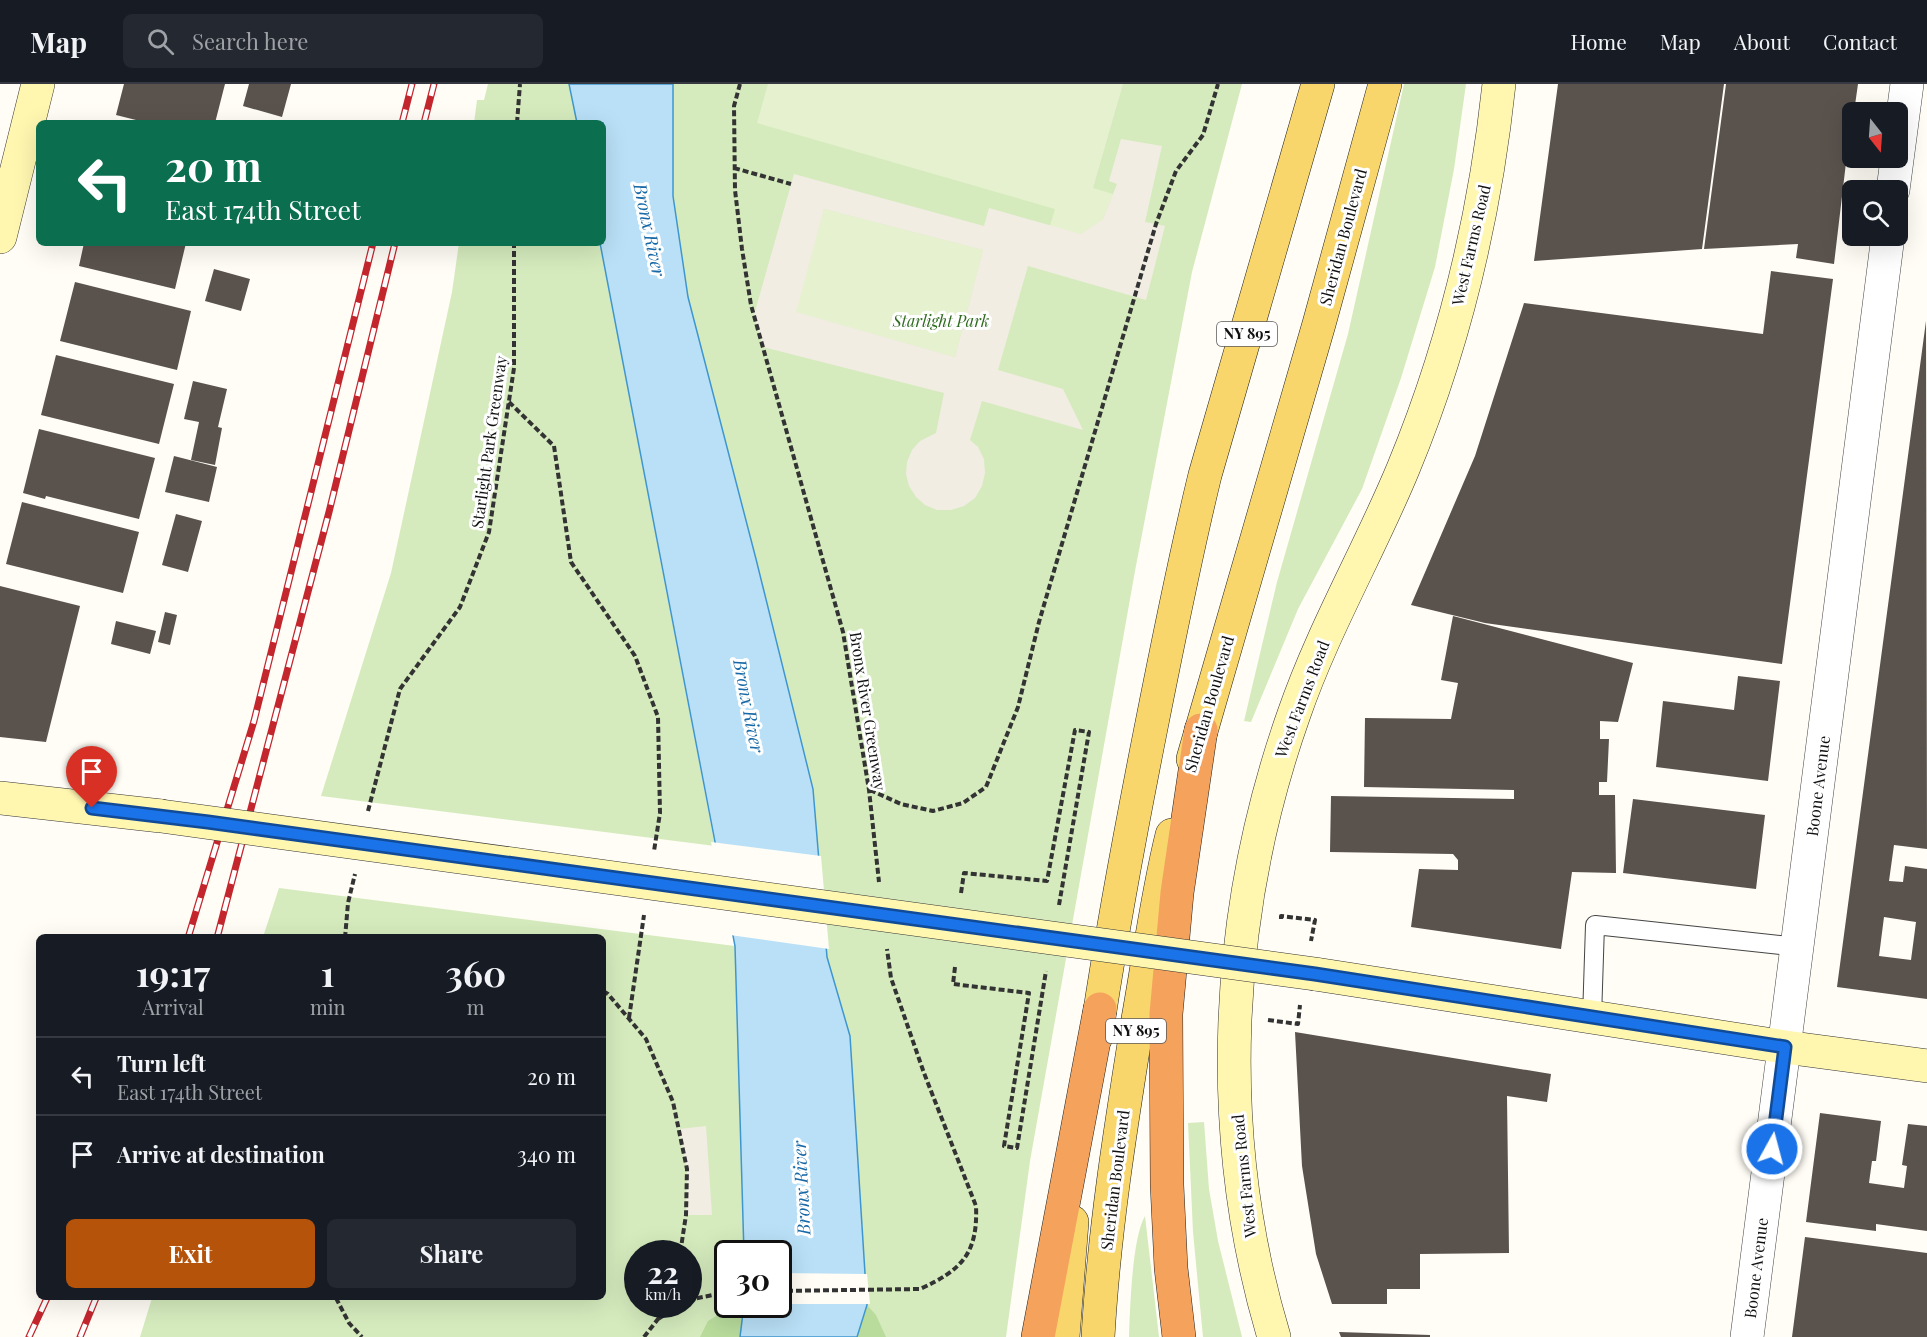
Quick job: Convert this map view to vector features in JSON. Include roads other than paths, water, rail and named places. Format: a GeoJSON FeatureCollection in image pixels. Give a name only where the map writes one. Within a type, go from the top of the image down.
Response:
{"type":"FeatureCollection","features":[{"type":"Feature","properties":{"kind":"highway"},"geometry":{"type":"LineString","coordinates":[[1179,1337],[1172,1277],[1167,1185],[1166,1014],[1177,893],[1201,730]]}},
{"type":"Feature","properties":{"kind":"highway"},"geometry":{"type":"LineString","coordinates":[[1038,1337],[1100,1010]]}},
{"type":"Feature","properties":{"kind":"main road"},"geometry":{"type":"LineString","coordinates":[[0,237],[38,84]]}},
{"type":"Feature","properties":{"kind":"main road","name":"NY 895"},"geometry":{"type":"LineString","coordinates":[[1063,1337],[1075,1195],[1100,1010],[1132,825],[1167,646],[1206,476],[1318,84]]}},
{"type":"Feature","properties":{"kind":"main road","name":"Sheridan Boulevard"},"geometry":{"type":"LineString","coordinates":[[1098,1337],[1107,1233],[1118,1145],[1168,850],[1319,324],[1385,84]]}},
{"type":"Feature","properties":{"kind":"main road","name":"West Farms Road"},"geometry":{"type":"LineString","coordinates":[[1274,1337],[1256,1270],[1246,1214],[1235,1095],[1236,996],[1241,940],[1253,862],[1270,788],[1295,710],[1324,639],[1377,530],[1404,466],[1450,336],[1468,272],[1482,205],[1494,133],[1499,84]]}},
{"type":"Feature","properties":{"kind":"main road"},"geometry":{"type":"LineString","coordinates":[[0,798],[161,816],[1315,974],[1592,1018],[1927,1066]]}},
{"type":"Feature","properties":{"kind":"street"},"geometry":{"type":"LineString","coordinates":[[1894,180],[1907,84]]}},
{"type":"Feature","properties":{"kind":"street","name":"Boone Avenue"},"geometry":{"type":"LineString","coordinates":[[1747,1337],[1887,246]]}},
{"type":"Feature","properties":{"kind":"lane"},"geometry":{"type":"LineString","coordinates":[[1592,1018],[1595,925],[1798,947]]}},
{"type":"Feature","properties":{"kind":"water","name":"Bronx River"},"geometry":{"type":"Polygon","coordinates":[[[569,84],[673,84],[673,196],[688,297],[813,789],[827,957],[850,1036],[867,1305],[857,1337],[740,1337],[742,1318],[792,1318],[792,1240],[744,1240],[735,946],[601,246],[606,246],[606,120],[576,120],[569,84]]]}},
{"type":"Feature","properties":{"kind":"railway"},"geometry":{"type":"LineString","coordinates":[[403,120],[412,84]]}},
{"type":"Feature","properties":{"kind":"railway"},"geometry":{"type":"LineString","coordinates":[[425,120],[434,84]]}},
{"type":"Feature","properties":{"kind":"railway"},"geometry":{"type":"LineString","coordinates":[[189,934],[254,721],[372,246]]}},
{"type":"Feature","properties":{"kind":"railway"},"geometry":{"type":"LineString","coordinates":[[218,934],[329,512],[394,246]]}},
{"type":"Feature","properties":{"kind":"railway"},"geometry":{"type":"LineString","coordinates":[[29,1337],[46,1300]]}},
{"type":"Feature","properties":{"kind":"railway"},"geometry":{"type":"LineString","coordinates":[[80,1337],[95,1300]]}},
{"type":"Feature","properties":{"kind":"park label","name":"Starlight Park"},"geometry":{"type":"Point","coordinates":[941,321]}}]}
